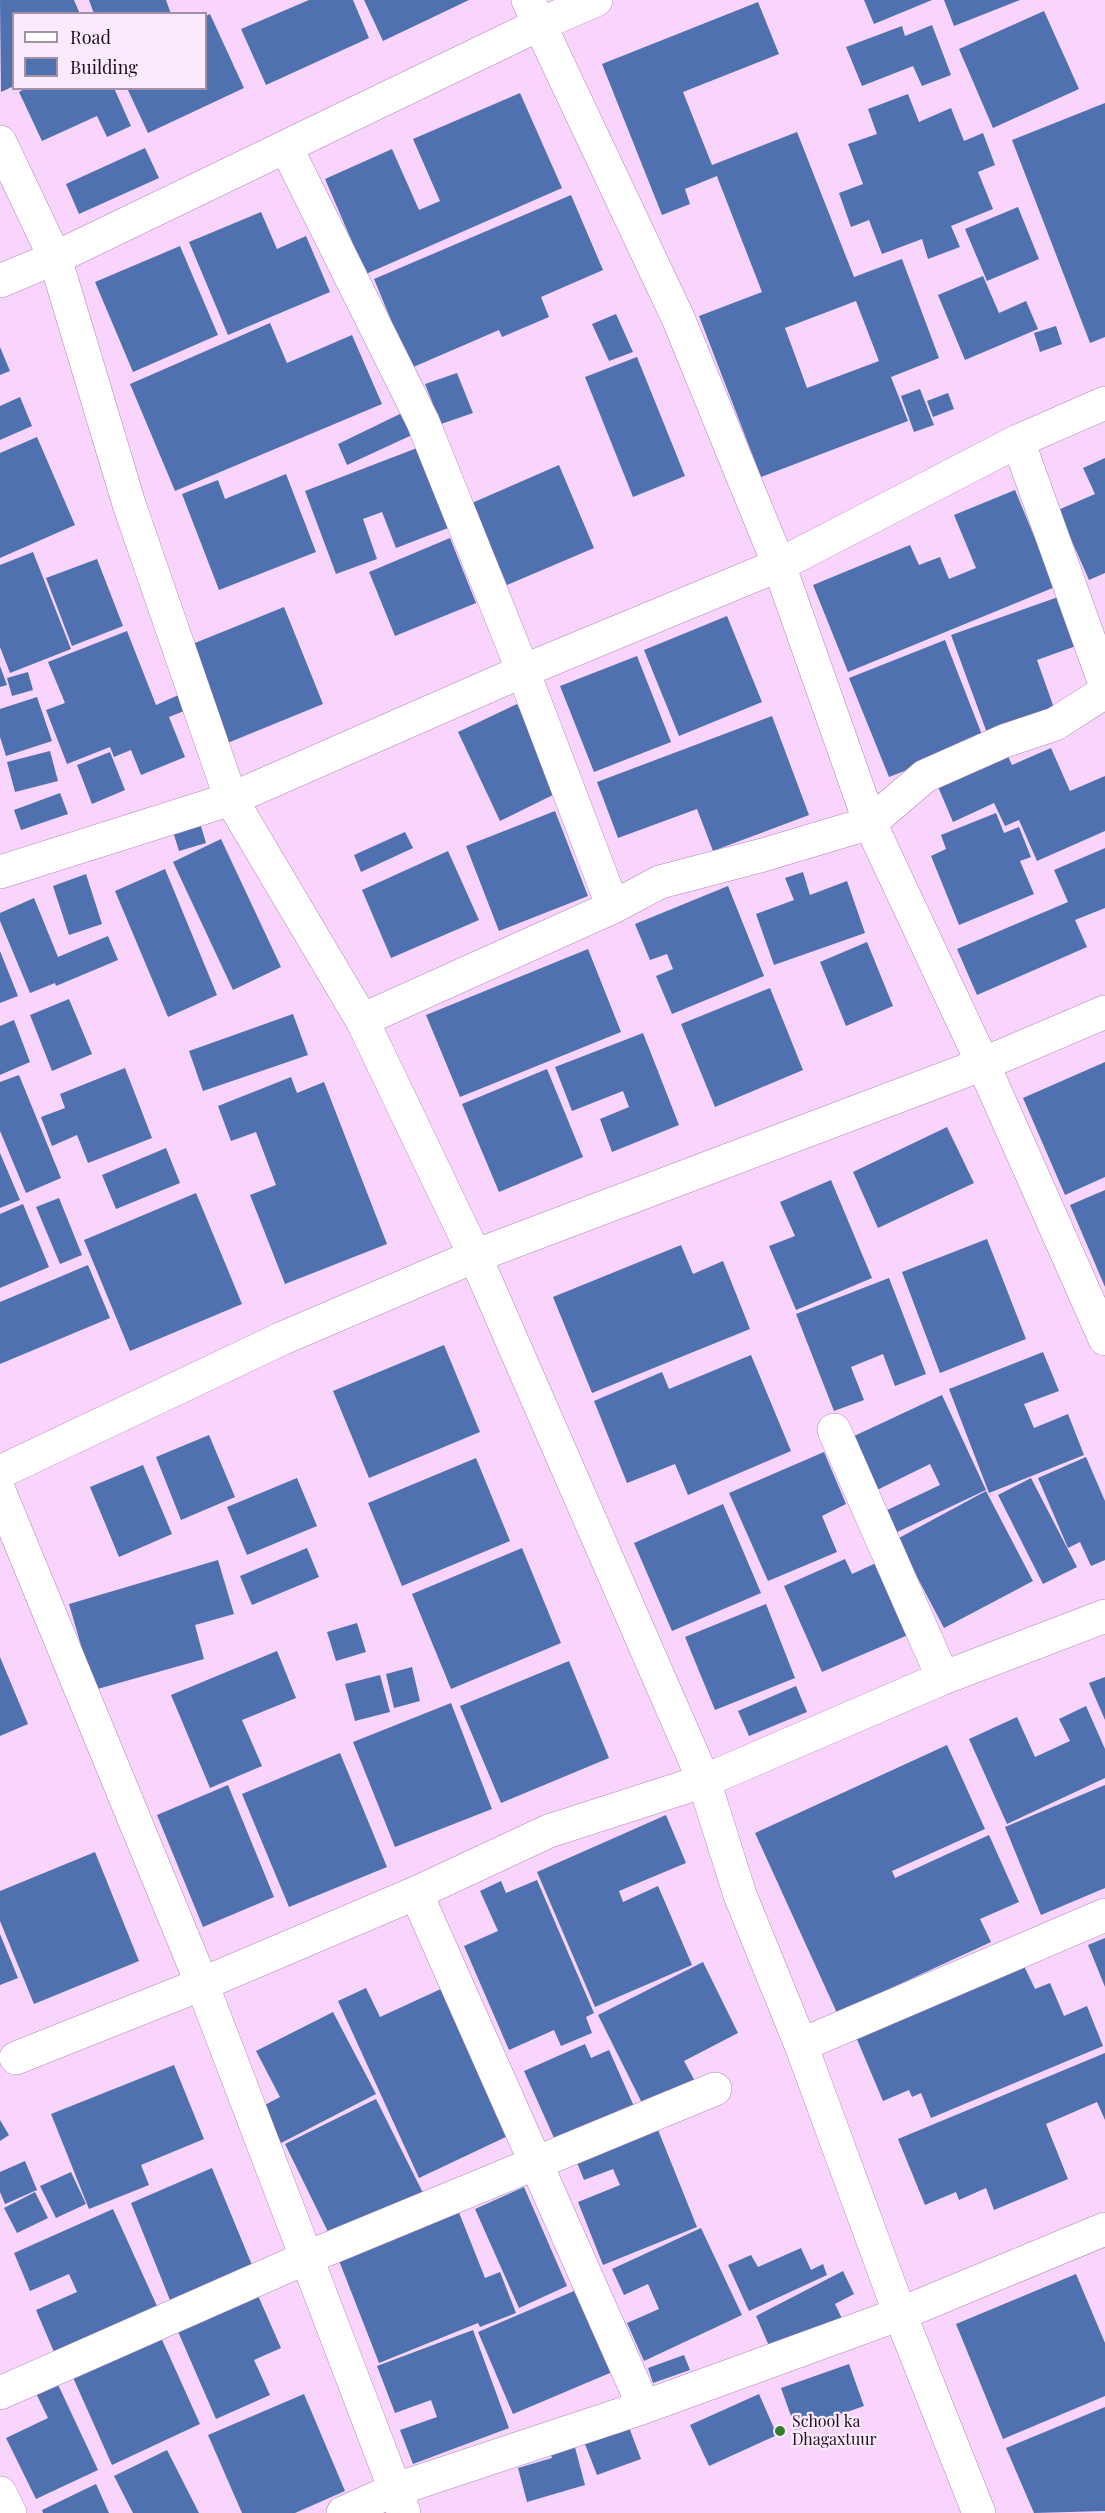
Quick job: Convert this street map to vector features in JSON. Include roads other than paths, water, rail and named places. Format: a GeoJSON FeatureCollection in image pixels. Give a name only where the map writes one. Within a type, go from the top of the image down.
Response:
{"type":"FeatureCollection","features":[{"type":"Feature","properties":{"kind":"street"},"geometry":{"type":"LineString","coordinates":[[0,281],[55,258],[286,147],[533,13],[596,0]]}},
{"type":"Feature","properties":{"kind":"street"},"geometry":{"type":"LineString","coordinates":[[533,13],[678,318],[779,565],[870,823],[983,1064],[1105,1339]]}},
{"type":"Feature","properties":{"kind":"street"},"geometry":{"type":"LineString","coordinates":[[0,142],[55,258],[129,504],[231,799],[362,1020],[475,1256],[704,1780],[740,1895],[801,2045],[900,2314],[979,2513]]}},
{"type":"Feature","properties":{"kind":"street"},"geometry":{"type":"LineString","coordinates":[[286,147],[423,422],[523,671],[613,907]]}},
{"type":"Feature","properties":{"kind":"street"},"geometry":{"type":"LineString","coordinates":[[0,872],[231,799],[523,671],[779,565],[1018,441],[1105,403]]}},
{"type":"Feature","properties":{"kind":"street"},"geometry":{"type":"LineString","coordinates":[[1018,441],[1105,684]]}},
{"type":"Feature","properties":{"kind":"street"},"geometry":{"type":"LineString","coordinates":[[362,1020],[613,907],[660,882],[763,855],[870,823],[925,776],[1004,741],[1054,724],[1105,692]]}},
{"type":"Feature","properties":{"kind":"street"},"geometry":{"type":"LineString","coordinates":[[0,1472],[283,1338],[475,1256],[983,1064],[1105,1011]]}},
{"type":"Feature","properties":{"kind":"street"},"geometry":{"type":"LineString","coordinates":[[834,1430],[943,1678]]}},
{"type":"Feature","properties":{"kind":"street"},"geometry":{"type":"LineString","coordinates":[[0,1494],[202,1984],[399,2502]]}},
{"type":"Feature","properties":{"kind":"street"},"geometry":{"type":"LineString","coordinates":[[16,2058],[202,1984],[416,1893],[549,1831],[704,1780],[943,1678],[1105,1616]]}},
{"type":"Feature","properties":{"kind":"street"},"geometry":{"type":"LineString","coordinates":[[416,1893],[644,2407]]}},
{"type":"Feature","properties":{"kind":"street"},"geometry":{"type":"LineString","coordinates":[[801,2045],[1105,1915]]}},
{"type":"Feature","properties":{"kind":"street"},"geometry":{"type":"LineString","coordinates":[[0,2393],[306,2258],[715,2089]]}},
{"type":"Feature","properties":{"kind":"street"},"geometry":{"type":"LineString","coordinates":[[343,2513],[399,2502],[644,2407],[900,2314],[1105,2229]]}},
{"type":"Feature","properties":{"kind":"street"},"geometry":{"type":"LineString","coordinates":[[0,2493],[10,2513]]}},
{"type":"Feature","properties":{"kind":"place","name":"School ka Dhagaxtuur"},"geometry":{"type":"Point","coordinates":[780,2431]}}]}
